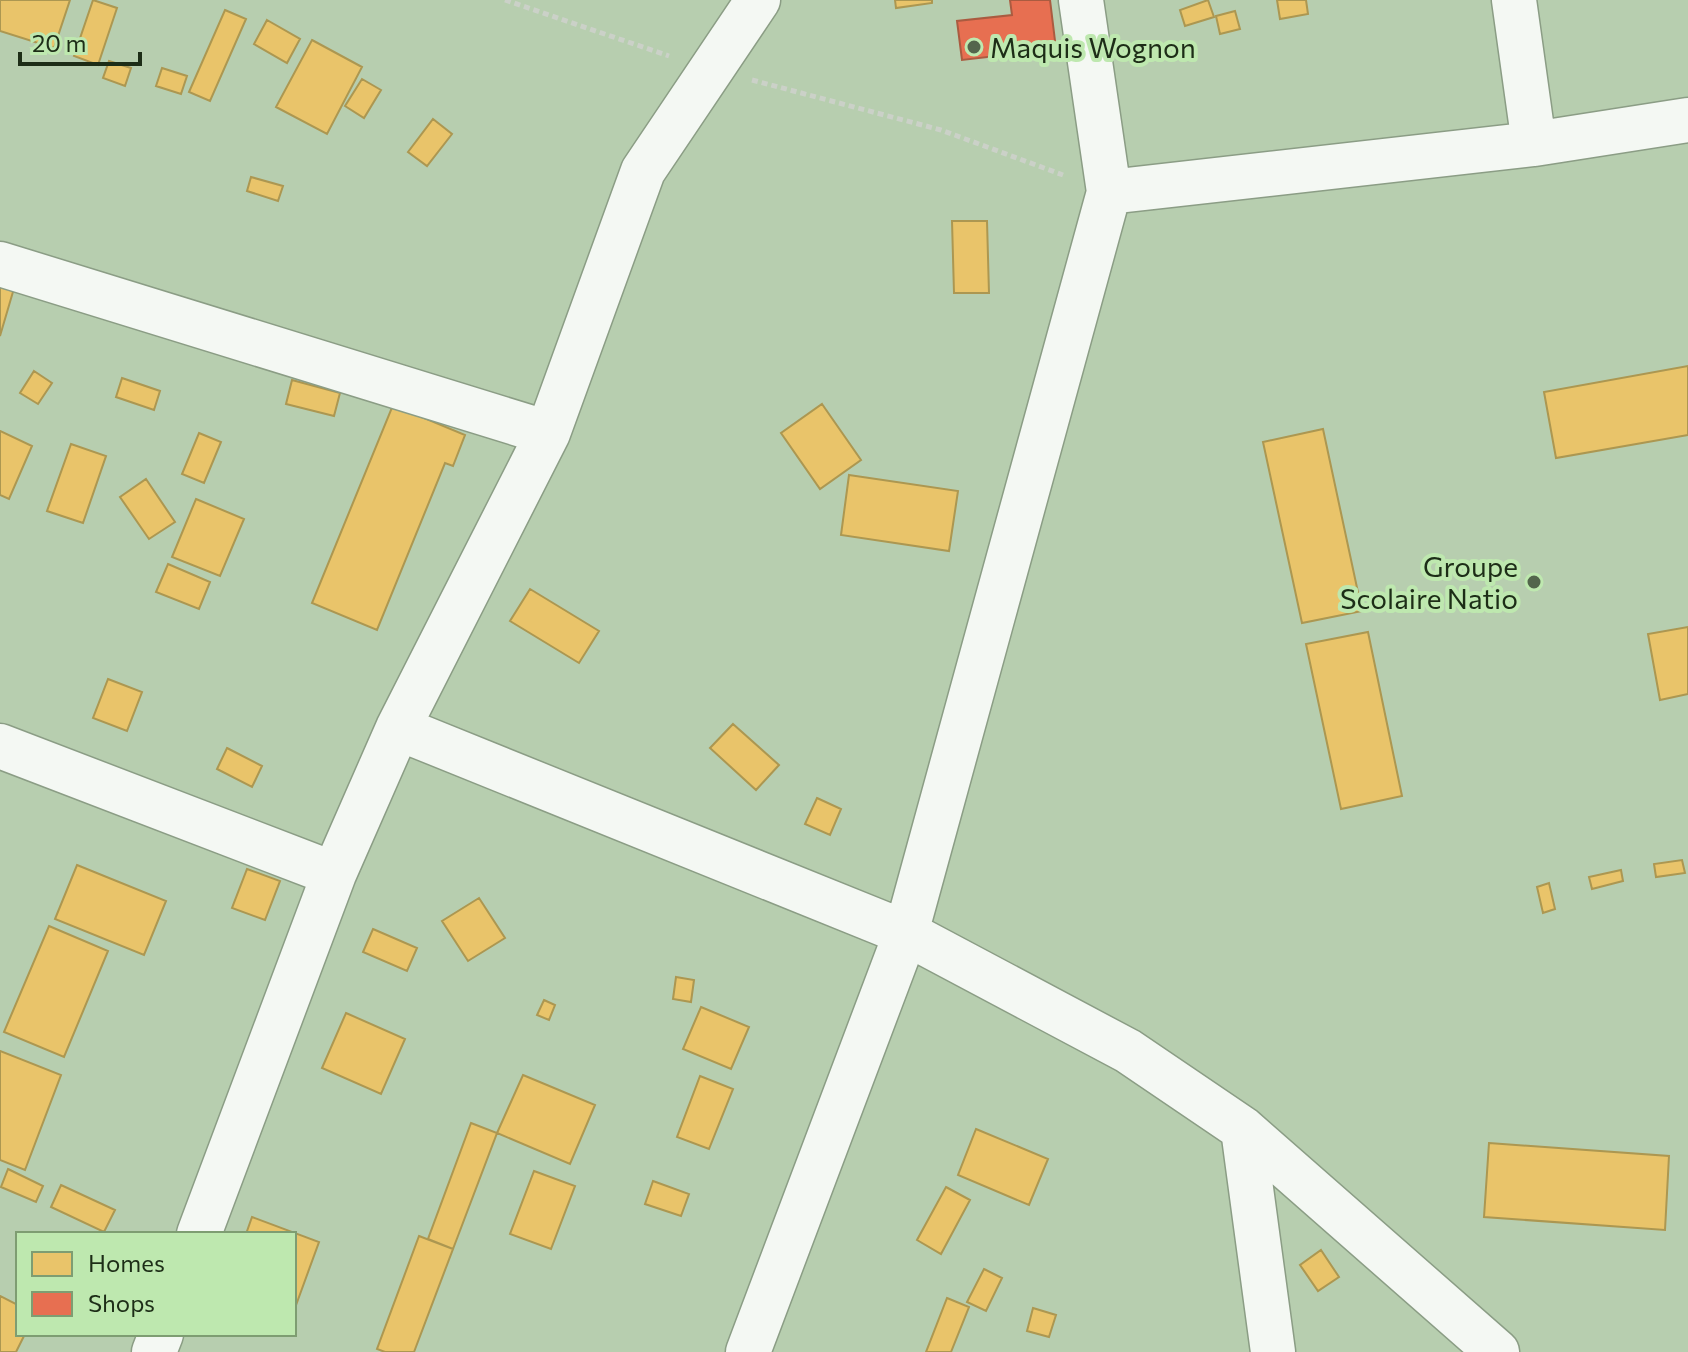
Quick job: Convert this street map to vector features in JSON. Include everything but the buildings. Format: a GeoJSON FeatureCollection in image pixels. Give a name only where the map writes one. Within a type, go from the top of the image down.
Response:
{"type":"FeatureCollection","features":[{"type":"Feature","properties":{"kind":"street"},"geometry":{"type":"LineString","coordinates":[[200,1232],[334,874],[398,728],[548,433],[643,171],[758,0]]}},
{"type":"Feature","properties":{"kind":"street"},"geometry":{"type":"LineString","coordinates":[[748,1352],[906,933],[1109,192],[1081,0]]}},
{"type":"Feature","properties":{"kind":"street"},"geometry":{"type":"LineString","coordinates":[[1514,0],[1534,144]]}},
{"type":"Feature","properties":{"kind":"street"},"geometry":{"type":"LineString","coordinates":[[1109,192],[1534,144],[1688,120]]}},
{"type":"Feature","properties":{"kind":"street"},"geometry":{"type":"LineString","coordinates":[[0,264],[548,433]]}},
{"type":"Feature","properties":{"kind":"street"},"geometry":{"type":"LineString","coordinates":[[398,728],[906,933],[1128,1051],[1243,1129],[1497,1352]]}},
{"type":"Feature","properties":{"kind":"street"},"geometry":{"type":"LineString","coordinates":[[0,746],[334,874]]}},
{"type":"Feature","properties":{"kind":"street"},"geometry":{"type":"LineString","coordinates":[[1243,1129],[1273,1352]]}},
{"type":"Feature","properties":{"kind":"path"},"geometry":{"type":"LineString","coordinates":[[505,0],[711,70],[941,130],[1109,192]]}},
{"type":"Feature","properties":{"kind":"place","name":"Maquis Wognon"},"geometry":{"type":"Point","coordinates":[974,47]}},
{"type":"Feature","properties":{"kind":"place","name":"Groupe Scolaire Natio"},"geometry":{"type":"Point","coordinates":[1534,582]}}]}
